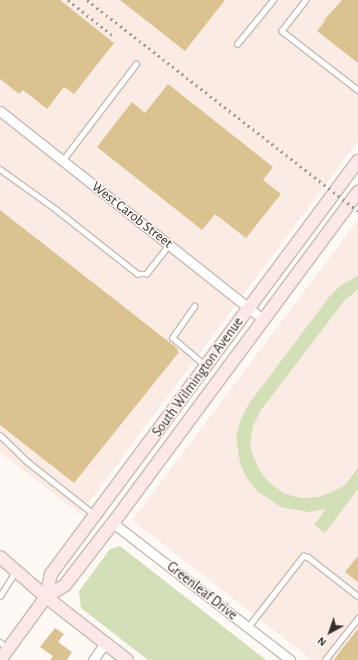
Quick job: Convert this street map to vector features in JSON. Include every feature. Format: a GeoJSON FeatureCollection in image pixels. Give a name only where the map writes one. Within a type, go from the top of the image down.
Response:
{"type":"FeatureCollection","features":[{"type":"Feature","properties":{"kind":"main road","name":"South Wilmington Avenue"},"geometry":{"type":"LineString","coordinates":[[46,597],[51,574],[96,516],[358,161]]}},
{"type":"Feature","properties":{"kind":"main road","name":"South Wilmington Avenue"},"geometry":{"type":"LineString","coordinates":[[0,660],[4,645],[46,597],[65,585],[113,523],[358,192]]}},
{"type":"Feature","properties":{"kind":"main road"},"geometry":{"type":"LineString","coordinates":[[0,557],[17,570],[46,597],[127,660]]}},
{"type":"Feature","properties":{"kind":"street","name":"West Carob Street"},"geometry":{"type":"LineString","coordinates":[[0,111],[264,320]]}},
{"type":"Feature","properties":{"kind":"street","name":"Greenleaf Drive"},"geometry":{"type":"LineString","coordinates":[[113,523],[290,660]]}},
{"type":"Feature","properties":{"kind":"street"},"geometry":{"type":"LineString","coordinates":[[93,660],[105,643]]}},
{"type":"Feature","properties":{"kind":"lane"},"geometry":{"type":"LineString","coordinates":[[237,44],[273,0]]}},
{"type":"Feature","properties":{"kind":"lane"},"geometry":{"type":"LineString","coordinates":[[306,0],[282,31],[358,90]]}},
{"type":"Feature","properties":{"kind":"lane"},"geometry":{"type":"LineString","coordinates":[[62,161],[136,64]]}},
{"type":"Feature","properties":{"kind":"lane"},"geometry":{"type":"LineString","coordinates":[[0,169],[57,210],[138,274],[146,274],[169,245]]}},
{"type":"Feature","properties":{"kind":"lane"},"geometry":{"type":"LineString","coordinates":[[195,306],[173,338],[206,366]]}},
{"type":"Feature","properties":{"kind":"lane"},"geometry":{"type":"LineString","coordinates":[[0,435],[28,462],[96,516]]}},
{"type":"Feature","properties":{"kind":"lane"},"geometry":{"type":"LineString","coordinates":[[248,627],[303,556],[308,557],[358,596]]}},
{"type":"Feature","properties":{"kind":"lane"},"geometry":{"type":"LineString","coordinates":[[0,596],[17,570]]}},
{"type":"Feature","properties":{"kind":"lane"},"geometry":{"type":"LineString","coordinates":[[324,660],[358,618]]}},
{"type":"Feature","properties":{"kind":"shaded area"},"geometry":{"type":"Polygon","coordinates":[[[0,0],[358,0],[358,141],[80,514],[0,452],[0,0]]]}},
{"type":"Feature","properties":{"kind":"shaded area"},"geometry":{"type":"Polygon","coordinates":[[[358,220],[358,660],[312,660],[132,520],[358,220]]]}},
{"type":"Feature","properties":{"kind":"green space"},"geometry":{"type":"Polygon","coordinates":[[[358,276],[358,289],[344,301],[261,410],[253,426],[250,445],[261,473],[270,483],[285,494],[302,498],[319,497],[336,490],[345,485],[358,468],[358,489],[325,533],[314,525],[326,509],[308,512],[281,507],[257,491],[246,477],[240,463],[236,437],[240,422],[248,405],[330,296],[340,286],[358,276]]]}},
{"type":"Feature","properties":{"kind":"green space"},"geometry":{"type":"Polygon","coordinates":[[[120,546],[266,660],[148,660],[81,608],[79,591],[110,549],[120,546]]]}},
{"type":"Feature","properties":{"kind":"building"},"geometry":{"type":"Polygon","coordinates":[[[0,0],[60,0],[114,43],[74,94],[64,87],[47,109],[23,90],[19,94],[0,79],[0,0]]]}},
{"type":"Feature","properties":{"kind":"building"},"geometry":{"type":"Polygon","coordinates":[[[120,0],[225,0],[185,51],[120,0]]]}},
{"type":"Feature","properties":{"kind":"building"},"geometry":{"type":"Polygon","coordinates":[[[342,0],[358,0],[358,63],[317,31],[325,21],[324,20],[342,0]]]}},
{"type":"Feature","properties":{"kind":"building"},"geometry":{"type":"Polygon","coordinates":[[[168,84],[273,167],[263,180],[281,194],[246,238],[215,214],[202,230],[97,147],[132,102],[145,113],[168,84]]]}},
{"type":"Feature","properties":{"kind":"building"},"geometry":{"type":"Polygon","coordinates":[[[0,210],[178,349],[177,350],[179,352],[74,483],[0,425],[0,210]]]}},
{"type":"Feature","properties":{"kind":"building"},"geometry":{"type":"Polygon","coordinates":[[[358,556],[358,582],[345,572],[358,556]]]}},
{"type":"Feature","properties":{"kind":"building"},"geometry":{"type":"Polygon","coordinates":[[[55,628],[64,634],[58,642],[72,652],[67,660],[50,660],[53,656],[40,647],[55,628]]]}},
{"type":"Feature","properties":{"kind":"building"},"geometry":{"type":"Polygon","coordinates":[[[358,629],[358,660],[334,660],[342,649],[358,629]]]}},
{"type":"Feature","properties":{"kind":"railway"},"geometry":{"type":"LineString","coordinates":[[68,0],[112,35]]}},
{"type":"Feature","properties":{"kind":"railway"},"geometry":{"type":"LineString","coordinates":[[87,0],[358,211]]}}]}
